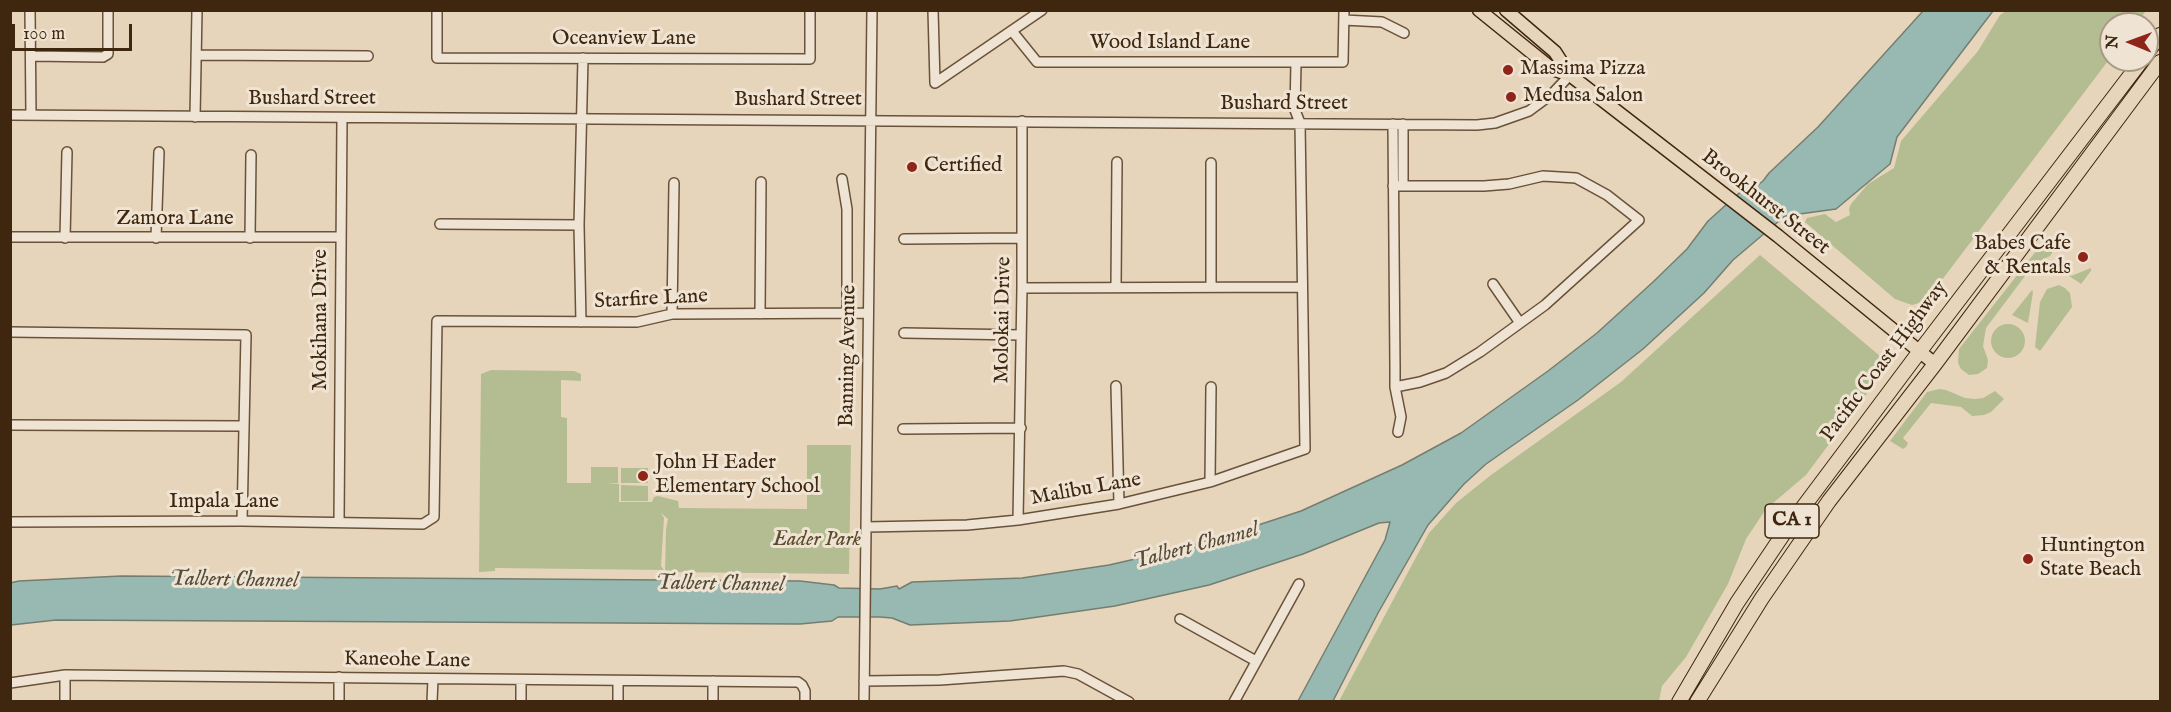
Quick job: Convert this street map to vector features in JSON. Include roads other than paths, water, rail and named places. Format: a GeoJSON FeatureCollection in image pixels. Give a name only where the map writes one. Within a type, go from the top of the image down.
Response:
{"type":"FeatureCollection","features":[{"type":"Feature","properties":{"kind":"highway","name":"Pacific Coast Highway"},"geometry":{"type":"LineString","coordinates":[[1697,702],[1762,598],[1828,501],[1935,364],[2160,62]]}},
{"type":"Feature","properties":{"kind":"highway","name":"Pacific Coast Highway"},"geometry":{"type":"LineString","coordinates":[[1679,702],[1726,621],[1772,550],[2133,72]]}},
{"type":"Feature","properties":{"kind":"main road","name":"Brookhurst Street"},"geometry":{"type":"LineString","coordinates":[[1479,10],[1552,69],[1570,75]]}},
{"type":"Feature","properties":{"kind":"main road","name":"Brookhurst Street"},"geometry":{"type":"LineString","coordinates":[[1506,10],[1555,52],[1570,75],[1778,236],[1935,364]]}},
{"type":"Feature","properties":{"kind":"street"},"geometry":{"type":"LineString","coordinates":[[30,10],[31,115]]}},
{"type":"Feature","properties":{"kind":"street"},"geometry":{"type":"LineString","coordinates":[[31,56],[103,57],[108,54],[108,10]]}},
{"type":"Feature","properties":{"kind":"street"},"geometry":{"type":"LineString","coordinates":[[195,117],[197,10]]}},
{"type":"Feature","properties":{"kind":"street","name":"Oceanview Lane"},"geometry":{"type":"LineString","coordinates":[[437,10],[437,58],[810,59],[810,10]]}},
{"type":"Feature","properties":{"kind":"street","name":"Banning Avenue"},"geometry":{"type":"LineString","coordinates":[[864,702],[872,10]]}},
{"type":"Feature","properties":{"kind":"street"},"geometry":{"type":"LineString","coordinates":[[933,10],[935,83],[1042,10]]}},
{"type":"Feature","properties":{"kind":"street"},"geometry":{"type":"LineString","coordinates":[[1344,15],[1382,22],[1404,33]]}},
{"type":"Feature","properties":{"kind":"street","name":"Wood Island Lane"},"geometry":{"type":"LineString","coordinates":[[1012,31],[1037,62],[1343,62],[1344,15]]}},
{"type":"Feature","properties":{"kind":"street"},"geometry":{"type":"LineString","coordinates":[[196,55],[368,56]]}},
{"type":"Feature","properties":{"kind":"street"},"geometry":{"type":"LineString","coordinates":[[581,322],[579,225],[583,58]]}},
{"type":"Feature","properties":{"kind":"street"},"geometry":{"type":"LineString","coordinates":[[1022,288],[1302,287],[1300,123],[1296,110],[1296,63]]}},
{"type":"Feature","properties":{"kind":"street","name":"Bushard Street"},"geometry":{"type":"LineString","coordinates":[[10,115],[1477,125],[1512,119],[1529,111],[1552,94],[1570,75]]}},
{"type":"Feature","properties":{"kind":"street","name":"Mokihana Drive"},"geometry":{"type":"LineString","coordinates":[[339,522],[342,118]]}},
{"type":"Feature","properties":{"kind":"street","name":"Molokai Drive"},"geometry":{"type":"LineString","coordinates":[[1018,520],[1021,428],[1022,121]]}},
{"type":"Feature","properties":{"kind":"street"},"geometry":{"type":"LineString","coordinates":[[1398,124],[1395,387],[1401,417],[1398,432]]}},
{"type":"Feature","properties":{"kind":"street"},"geometry":{"type":"LineString","coordinates":[[65,238],[67,152]]}},
{"type":"Feature","properties":{"kind":"street"},"geometry":{"type":"LineString","coordinates":[[156,238],[159,152]]}},
{"type":"Feature","properties":{"kind":"street"},"geometry":{"type":"LineString","coordinates":[[250,238],[251,155]]}},
{"type":"Feature","properties":{"kind":"street"},"geometry":{"type":"LineString","coordinates":[[1116,287],[1117,162]]}},
{"type":"Feature","properties":{"kind":"street"},"geometry":{"type":"LineString","coordinates":[[1211,287],[1212,163]]}},
{"type":"Feature","properties":{"kind":"street"},"geometry":{"type":"LineString","coordinates":[[1395,387],[1432,379],[1480,352],[1575,279],[1639,220],[1607,195],[1576,178],[1543,176],[1509,184],[1484,186],[1398,186]]}},
{"type":"Feature","properties":{"kind":"street","name":"Banning Avenue"},"geometry":{"type":"LineString","coordinates":[[842,179],[848,209],[847,314]]}},
{"type":"Feature","properties":{"kind":"street"},"geometry":{"type":"LineString","coordinates":[[760,314],[761,182]]}},
{"type":"Feature","properties":{"kind":"street"},"geometry":{"type":"LineString","coordinates":[[672,314],[674,183]]}},
{"type":"Feature","properties":{"kind":"street"},"geometry":{"type":"LineString","coordinates":[[440,224],[579,225]]}},
{"type":"Feature","properties":{"kind":"street","name":"Zamora Lane"},"geometry":{"type":"LineString","coordinates":[[10,237],[340,237]]}},
{"type":"Feature","properties":{"kind":"street"},"geometry":{"type":"LineString","coordinates":[[904,239],[1022,238]]}},
{"type":"Feature","properties":{"kind":"street"},"geometry":{"type":"LineString","coordinates":[[1493,284],[1520,323]]}},
{"type":"Feature","properties":{"kind":"street","name":"Malibu Lane"},"geometry":{"type":"LineString","coordinates":[[866,527],[967,525],[1018,520],[1119,504],[1210,482],[1305,449],[1302,287]]}},
{"type":"Feature","properties":{"kind":"street","name":"Starfire Lane"},"geometry":{"type":"LineString","coordinates":[[434,517],[437,321],[637,322],[672,314],[867,313]]}},
{"type":"Feature","properties":{"kind":"street"},"geometry":{"type":"LineString","coordinates":[[10,332],[246,335],[242,521]]}},
{"type":"Feature","properties":{"kind":"street"},"geometry":{"type":"LineString","coordinates":[[904,333],[1021,334]]}},
{"type":"Feature","properties":{"kind":"street"},"geometry":{"type":"LineString","coordinates":[[1116,386],[1119,504]]}},
{"type":"Feature","properties":{"kind":"street"},"geometry":{"type":"LineString","coordinates":[[1210,482],[1211,387]]}},
{"type":"Feature","properties":{"kind":"street"},"geometry":{"type":"LineString","coordinates":[[10,425],[243,426]]}},
{"type":"Feature","properties":{"kind":"street"},"geometry":{"type":"LineString","coordinates":[[903,429],[1021,428]]}},
{"type":"Feature","properties":{"kind":"street","name":"Impala Lane"},"geometry":{"type":"LineString","coordinates":[[10,522],[242,521],[416,525],[428,522],[434,517]]}},
{"type":"Feature","properties":{"kind":"street"},"geometry":{"type":"LineString","coordinates":[[1234,702],[1299,584]]}},
{"type":"Feature","properties":{"kind":"street"},"geometry":{"type":"LineString","coordinates":[[1180,619],[1256,661]]}},
{"type":"Feature","properties":{"kind":"street"},"geometry":{"type":"LineString","coordinates":[[864,681],[940,680],[1064,671],[1078,674],[1129,702]]}},
{"type":"Feature","properties":{"kind":"street"},"geometry":{"type":"LineString","coordinates":[[65,675],[65,702]]}},
{"type":"Feature","properties":{"kind":"street","name":"Kaneohe Lane"},"geometry":{"type":"LineString","coordinates":[[10,683],[65,675],[798,682],[806,691],[805,702]]}},
{"type":"Feature","properties":{"kind":"street"},"geometry":{"type":"LineString","coordinates":[[339,677],[339,702]]}},
{"type":"Feature","properties":{"kind":"street"},"geometry":{"type":"LineString","coordinates":[[432,702],[433,679]]}},
{"type":"Feature","properties":{"kind":"street"},"geometry":{"type":"LineString","coordinates":[[520,702],[521,680]]}},
{"type":"Feature","properties":{"kind":"street"},"geometry":{"type":"LineString","coordinates":[[618,681],[618,702]]}},
{"type":"Feature","properties":{"kind":"street"},"geometry":{"type":"LineString","coordinates":[[713,681],[713,702]]}},
{"type":"Feature","properties":{"kind":"water","name":"Talbert Channel"},"geometry":{"type":"Polygon","coordinates":[[[1923,11],[1993,11],[1897,137],[1890,164],[1836,209],[1785,216],[1733,260],[1704,293],[1643,349],[1578,400],[1486,464],[1464,484],[1428,525],[1378,613],[1333,701],[1298,701],[1385,540],[1390,522],[1379,523],[1303,554],[1209,585],[1115,606],[1010,621],[910,625],[892,618],[880,617],[838,617],[832,621],[800,624],[56,620],[11,625],[10,583],[19,581],[121,576],[800,581],[834,585],[839,588],[880,589],[897,586],[899,589],[912,582],[1022,578],[1109,565],[1179,549],[1240,531],[1301,511],[1402,465],[1461,433],[1548,371],[1597,333],[1653,282],[1687,249],[1708,221],[1747,186],[1758,185],[1763,181],[1818,127],[1923,11]]]}},
{"type":"Feature","properties":{"kind":"place","name":"Massima Pizza"},"geometry":{"type":"Point","coordinates":[1508,70]}},
{"type":"Feature","properties":{"kind":"place","name":"Medusa Salon"},"geometry":{"type":"Point","coordinates":[1511,97]}},
{"type":"Feature","properties":{"kind":"place","name":"Certified"},"geometry":{"type":"Point","coordinates":[912,167]}},
{"type":"Feature","properties":{"kind":"place","name":"Babes Cafe & Rentals"},"geometry":{"type":"Point","coordinates":[2083,257]}},
{"type":"Feature","properties":{"kind":"place","name":"John H Eader Elementary School"},"geometry":{"type":"Point","coordinates":[643,476]}},
{"type":"Feature","properties":{"kind":"place","name":"Huntington State Beach"},"geometry":{"type":"Point","coordinates":[2028,559]}},
{"type":"Feature","properties":{"kind":"park label","name":"Eader Park"},"geometry":{"type":"Point","coordinates":[817,541]}}]}
